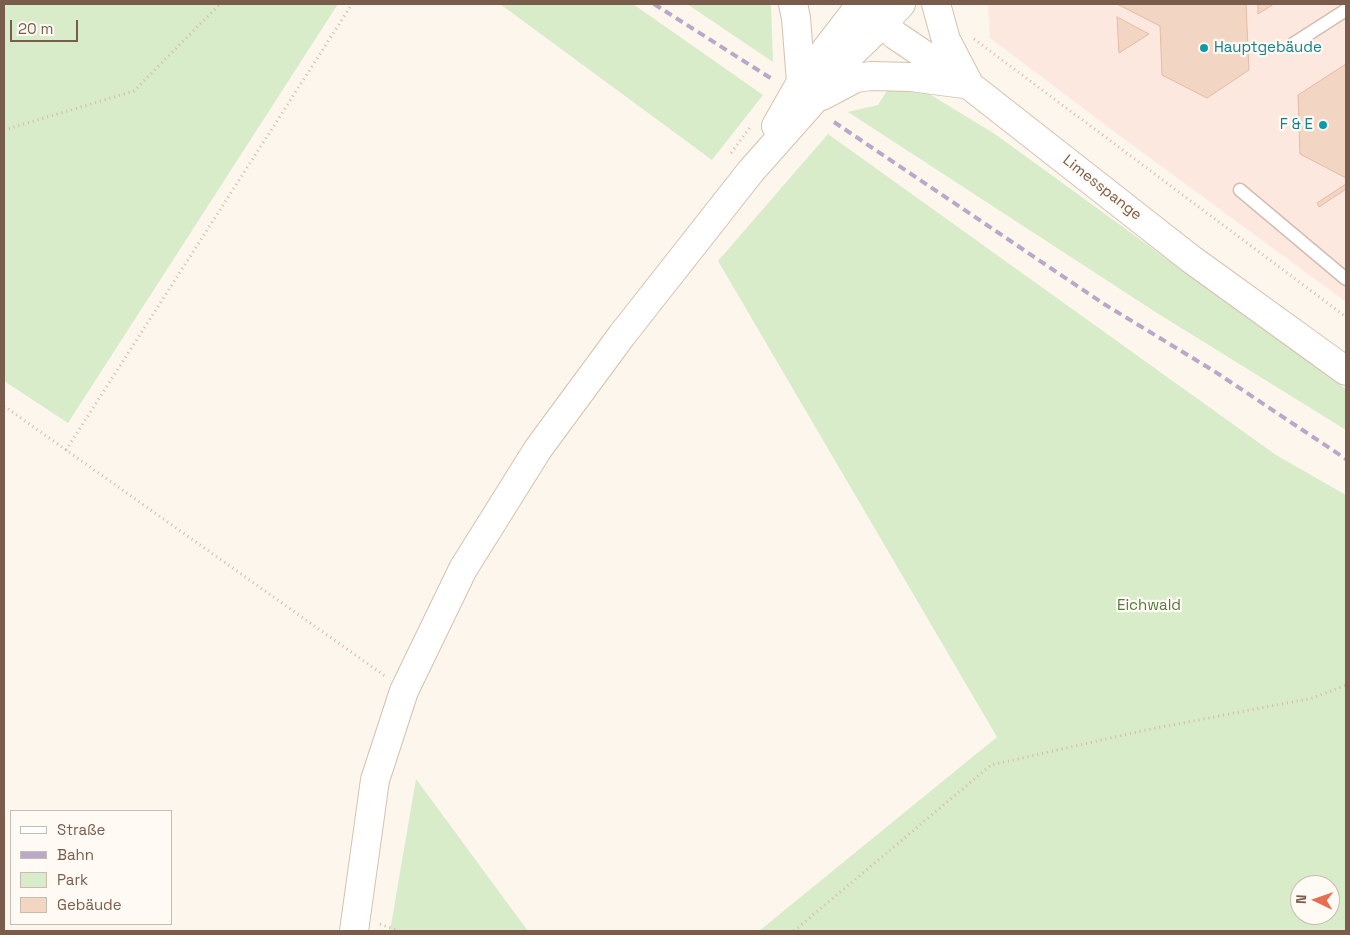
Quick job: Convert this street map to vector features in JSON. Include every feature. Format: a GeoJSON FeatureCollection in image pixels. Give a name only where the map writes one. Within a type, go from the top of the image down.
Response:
{"type":"FeatureCollection","features":[{"type":"Feature","properties":{"kind":"main road"},"geometry":{"type":"LineString","coordinates":[[793,4],[807,91]]}},
{"type":"Feature","properties":{"kind":"main road"},"geometry":{"type":"LineString","coordinates":[[365,927],[375,780],[404,691],[463,570],[538,449],[622,335],[751,171],[807,91],[860,4]]}},
{"type":"Feature","properties":{"kind":"main road","name":"Limesspange"},"geometry":{"type":"LineString","coordinates":[[860,4],[892,14],[895,35],[970,85],[1191,259],[1346,371]]}},
{"type":"Feature","properties":{"kind":"main road"},"geometry":{"type":"LineString","coordinates":[[936,4],[946,40],[970,85]]}},
{"type":"Feature","properties":{"kind":"main road"},"geometry":{"type":"LineString","coordinates":[[807,91],[851,54],[892,14]]}},
{"type":"Feature","properties":{"kind":"main road"},"geometry":{"type":"LineString","coordinates":[[807,91],[871,76],[911,77],[970,85]]}},
{"type":"Feature","properties":{"kind":"lane"},"geometry":{"type":"LineString","coordinates":[[1293,44],[1346,10]]}},
{"type":"Feature","properties":{"kind":"lane"},"geometry":{"type":"LineString","coordinates":[[1240,190],[1346,278]]}},
{"type":"Feature","properties":{"kind":"path"},"geometry":{"type":"LineString","coordinates":[[4,130],[134,91],[220,4]]}},
{"type":"Feature","properties":{"kind":"path"},"geometry":{"type":"LineString","coordinates":[[66,450],[352,4]]}},
{"type":"Feature","properties":{"kind":"path"},"geometry":{"type":"LineString","coordinates":[[971,37],[1346,318]]}},
{"type":"Feature","properties":{"kind":"path"},"geometry":{"type":"LineString","coordinates":[[4,406],[369,664],[404,691]]}},
{"type":"Feature","properties":{"kind":"path"},"geometry":{"type":"LineString","coordinates":[[794,931],[991,765],[1146,730],[1313,698],[1346,686]]}},
{"type":"Feature","properties":{"kind":"path"},"geometry":{"type":"LineString","coordinates":[[365,927],[399,931]]}},
{"type":"Feature","properties":{"kind":"shaded area"},"geometry":{"type":"Polygon","coordinates":[[[988,4],[1346,4],[1346,302],[990,38],[988,4]]]}},
{"type":"Feature","properties":{"kind":"green space"},"geometry":{"type":"Polygon","coordinates":[[[4,4],[338,4],[68,423],[4,381],[4,4]]]}},
{"type":"Feature","properties":{"kind":"green space"},"geometry":{"type":"Polygon","coordinates":[[[500,4],[633,4],[763,95],[712,160],[500,4]]]}},
{"type":"Feature","properties":{"kind":"green space"},"geometry":{"type":"Polygon","coordinates":[[[687,4],[771,4],[773,62],[687,4]]]}},
{"type":"Feature","properties":{"kind":"green space"},"geometry":{"type":"Polygon","coordinates":[[[888,89],[921,89],[995,134],[1346,389],[1346,430],[1157,313],[848,112],[878,105],[888,89]]]}},
{"type":"Feature","properties":{"kind":"green space","name":"Eichwald"},"geometry":{"type":"Polygon","coordinates":[[[828,134],[1276,455],[1346,495],[1346,931],[759,931],[997,737],[718,261],[828,134]]]}},
{"type":"Feature","properties":{"kind":"green space"},"geometry":{"type":"Polygon","coordinates":[[[416,779],[528,931],[390,931],[416,779]]]}},
{"type":"Feature","properties":{"kind":"building","name":"Hauptgebäude"},"geometry":{"type":"Polygon","coordinates":[[[1117,4],[1246,4],[1249,70],[1207,98],[1162,75],[1160,26],[1117,4]]]}},
{"type":"Feature","properties":{"kind":"building"},"geometry":{"type":"Polygon","coordinates":[[[1258,4],[1274,4],[1258,14],[1258,4]]]}},
{"type":"Feature","properties":{"kind":"building"},"geometry":{"type":"Polygon","coordinates":[[[1117,17],[1149,34],[1119,53],[1117,17]]]}},
{"type":"Feature","properties":{"kind":"building","name":"F & E"},"geometry":{"type":"Polygon","coordinates":[[[1346,64],[1346,178],[1300,154],[1298,95],[1346,64]]]}},
{"type":"Feature","properties":{"kind":"building"},"geometry":{"type":"Polygon","coordinates":[[[1346,184],[1346,189],[1319,207],[1317,203],[1346,184]]]}},
{"type":"Feature","properties":{"kind":"railway"},"geometry":{"type":"LineString","coordinates":[[654,4],[772,79]]}},
{"type":"Feature","properties":{"kind":"railway"},"geometry":{"type":"LineString","coordinates":[[834,122],[1104,304],[1214,371],[1346,459]]}},
{"type":"Feature","properties":{"kind":"place","name":"Hauptgebäude"},"geometry":{"type":"Point","coordinates":[1204,48]}},
{"type":"Feature","properties":{"kind":"place","name":"F & E"},"geometry":{"type":"Point","coordinates":[1323,125]}}]}
